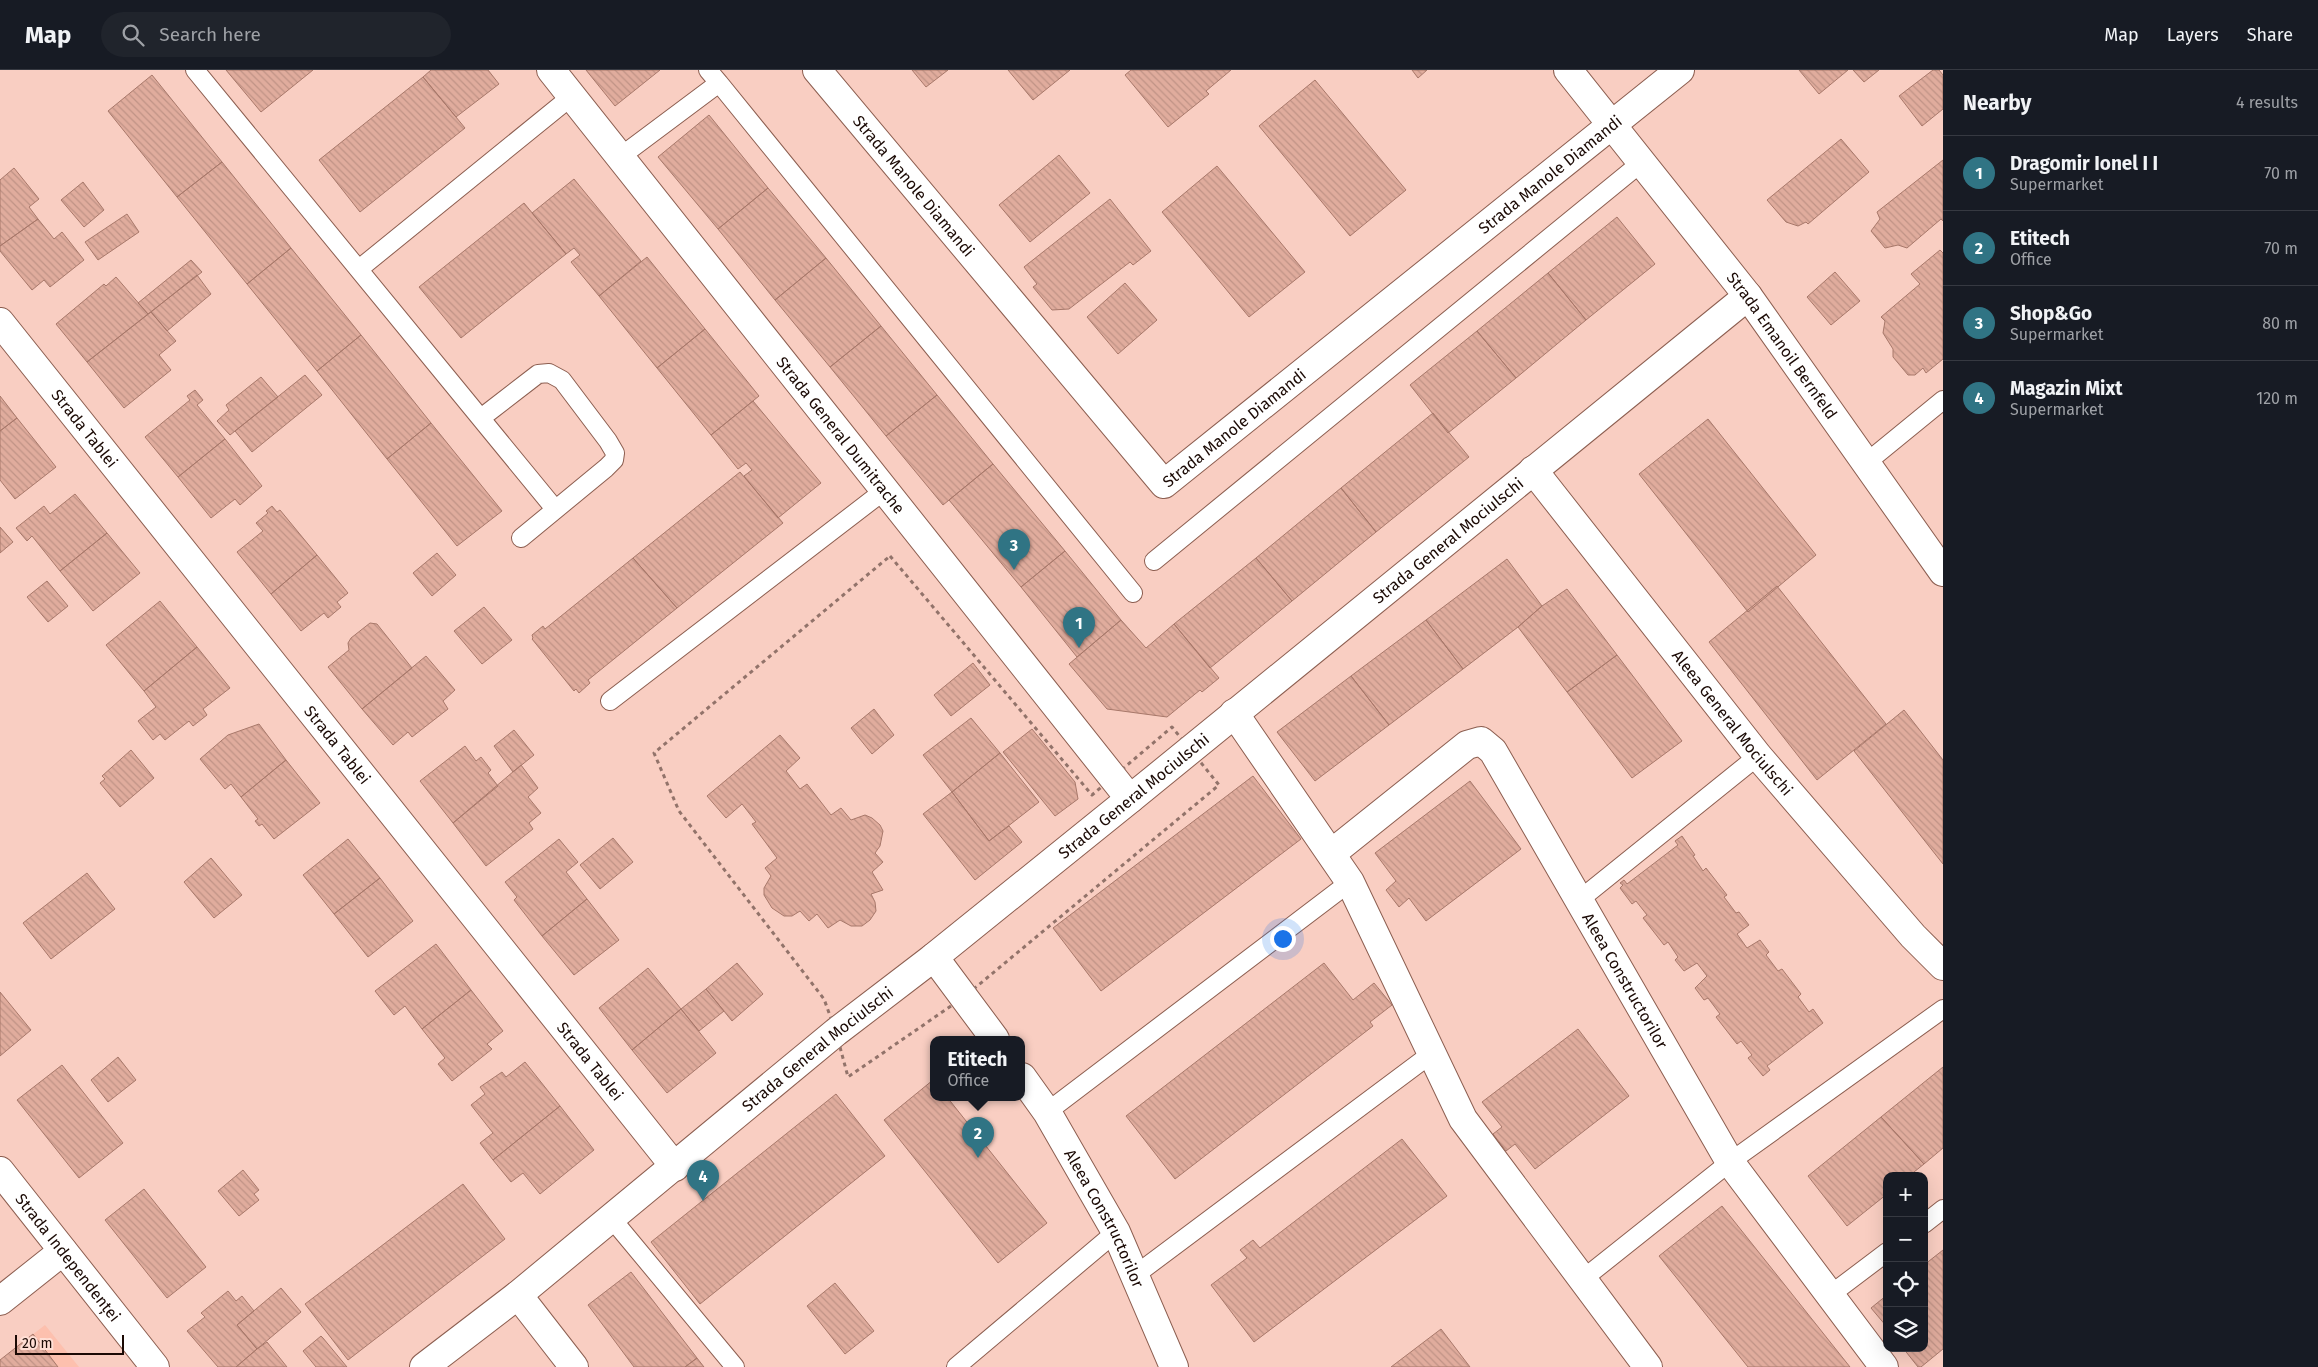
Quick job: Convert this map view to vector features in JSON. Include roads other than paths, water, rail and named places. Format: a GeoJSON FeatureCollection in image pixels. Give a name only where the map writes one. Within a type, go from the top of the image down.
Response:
{"type":"FeatureCollection","features":[{"type":"Feature","properties":{"kind":"street","name":"Strada General Dumitrache"},"geometry":{"type":"LineString","coordinates":[[551,70],[1130,800]]}},
{"type":"Feature","properties":{"kind":"street","name":"Strada Manole Diamandi"},"geometry":{"type":"LineString","coordinates":[[816,70],[1164,484],[1680,70]]}},
{"type":"Feature","properties":{"kind":"street","name":"Strada Emanoil Bernfeld"},"geometry":{"type":"LineString","coordinates":[[1568,70],[1748,296],[1943,572]]}},
{"type":"Feature","properties":{"kind":"street","name":"Strada General Mociulschi"},"geometry":{"type":"LineString","coordinates":[[424,1367],[518,1295],[612,1219],[836,1032],[934,957],[1130,800],[1190,748],[1748,296]]}},
{"type":"Feature","properties":{"kind":"street","name":"Strada Tablei"},"geometry":{"type":"LineString","coordinates":[[0,322],[675,1167]]}},
{"type":"Feature","properties":{"kind":"street","name":"Aleea General Mociulschi"},"geometry":{"type":"LineString","coordinates":[[1534,470],[1758,756],[1913,936],[1943,966]]}},
{"type":"Feature","properties":{"kind":"street"},"geometry":{"type":"LineString","coordinates":[[1234,713],[1332,853],[1350,882],[1463,1119],[1583,1278],[1640,1364]]}},
{"type":"Feature","properties":{"kind":"street","name":"Aleea Constructorilor"},"geometry":{"type":"LineString","coordinates":[[1332,853],[1467,745],[1481,741],[1493,751],[1730,1162],[1884,1367]]}},
{"type":"Feature","properties":{"kind":"street"},"geometry":{"type":"LineString","coordinates":[[934,957],[993,1036]]}},
{"type":"Feature","properties":{"kind":"street","name":"Aleea Constructorilor"},"geometry":{"type":"LineString","coordinates":[[1025,1081],[1047,1112],[1116,1232],[1174,1367]]}},
{"type":"Feature","properties":{"kind":"street","name":"Strada Independenței"},"geometry":{"type":"LineString","coordinates":[[0,1171],[155,1367]]}},
{"type":"Feature","properties":{"kind":"street"},"geometry":{"type":"LineString","coordinates":[[0,1301],[63,1251]]}},
{"type":"Feature","properties":{"kind":"street"},"geometry":{"type":"LineString","coordinates":[[518,1295],[574,1367]]}},
{"type":"Feature","properties":{"kind":"lane"},"geometry":{"type":"LineString","coordinates":[[195,70],[555,509]]}},
{"type":"Feature","properties":{"kind":"lane"},"geometry":{"type":"LineString","coordinates":[[620,157],[714,76],[1134,592]]}},
{"type":"Feature","properties":{"kind":"lane"},"geometry":{"type":"LineString","coordinates":[[359,269],[572,96]]}},
{"type":"Feature","properties":{"kind":"lane"},"geometry":{"type":"LineString","coordinates":[[1154,561],[1642,162]]}},
{"type":"Feature","properties":{"kind":"lane"},"geometry":{"type":"LineString","coordinates":[[481,418],[538,374],[549,373],[562,380],[615,453],[614,460],[606,468],[521,538]]}},
{"type":"Feature","properties":{"kind":"lane"},"geometry":{"type":"LineString","coordinates":[[1866,463],[1943,400]]}},
{"type":"Feature","properties":{"kind":"lane"},"geometry":{"type":"LineString","coordinates":[[610,702],[884,490]]}},
{"type":"Feature","properties":{"kind":"lane"},"geometry":{"type":"LineString","coordinates":[[1578,901],[1758,756]]}},
{"type":"Feature","properties":{"kind":"lane"},"geometry":{"type":"LineString","coordinates":[[1047,1112],[1350,882]]}},
{"type":"Feature","properties":{"kind":"lane"},"geometry":{"type":"LineString","coordinates":[[1583,1278],[1730,1162],[1943,1009]]}},
{"type":"Feature","properties":{"kind":"lane"},"geometry":{"type":"LineString","coordinates":[[1134,1276],[1431,1054]]}},
{"type":"Feature","properties":{"kind":"lane"},"geometry":{"type":"LineString","coordinates":[[1928,1221],[1943,1209]]}},
{"type":"Feature","properties":{"kind":"lane"},"geometry":{"type":"LineString","coordinates":[[612,1219],[735,1367]]}},
{"type":"Feature","properties":{"kind":"lane"},"geometry":{"type":"LineString","coordinates":[[956,1367],[1116,1232]]}},
{"type":"Feature","properties":{"kind":"lane"},"geometry":{"type":"LineString","coordinates":[[1830,1295],[1883,1255]]}},
{"type":"Feature","properties":{"kind":"place","name":"Shop&Go"},"geometry":{"type":"Point","coordinates":[1014,570]}},
{"type":"Feature","properties":{"kind":"place","name":"Dragomir Ionel I I"},"geometry":{"type":"Point","coordinates":[1079,648]}},
{"type":"Feature","properties":{"kind":"place","name":"Etitech"},"geometry":{"type":"Point","coordinates":[978,1158]}},
{"type":"Feature","properties":{"kind":"place","name":"Magazin Mixt"},"geometry":{"type":"Point","coordinates":[703,1201]}}]}
